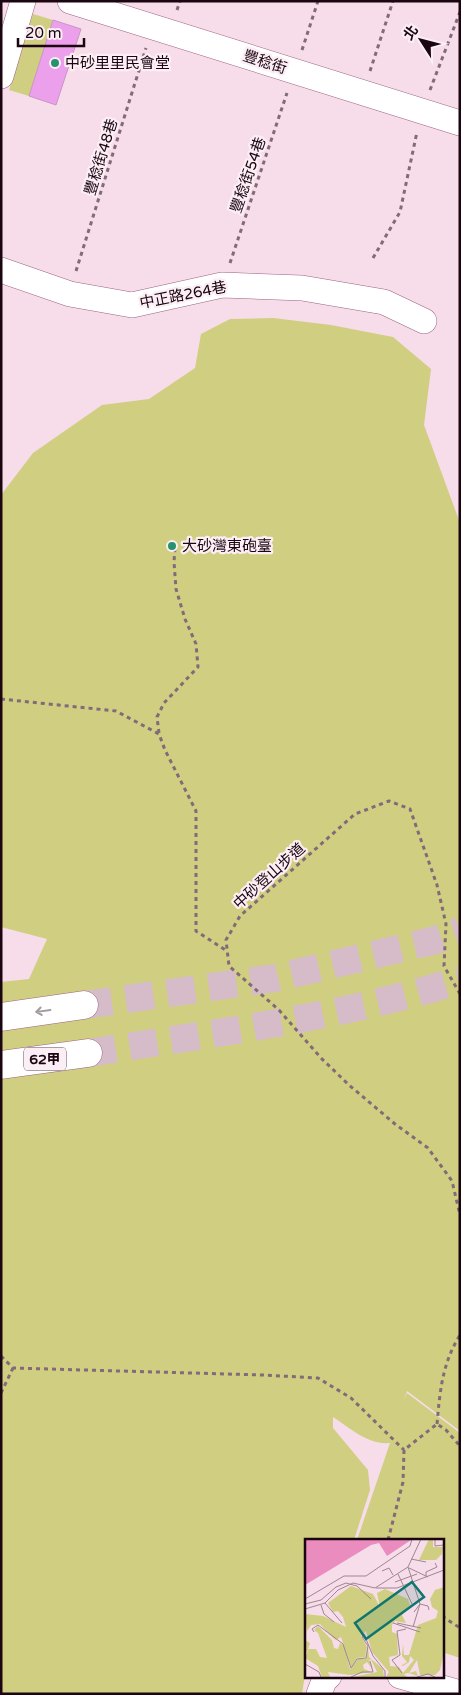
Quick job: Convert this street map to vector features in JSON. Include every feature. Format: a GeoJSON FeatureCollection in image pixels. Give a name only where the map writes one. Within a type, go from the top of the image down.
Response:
{"type":"FeatureCollection","features":[{"type":"Feature","properties":{"kind":"highway"},"geometry":{"type":"LineString","coordinates":[[1,1017],[84,1005]]}},
{"type":"Feature","properties":{"kind":"highway","name":"62甲"},"geometry":{"type":"LineString","coordinates":[[1,1065],[88,1053]]}},
{"type":"Feature","properties":{"kind":"street"},"geometry":{"type":"LineString","coordinates":[[1,76],[23,1]]}},
{"type":"Feature","properties":{"kind":"street","name":"豐稔街"},"geometry":{"type":"LineString","coordinates":[[70,1],[460,123]]}},
{"type":"Feature","properties":{"kind":"street","name":"中正路264巷"},"geometry":{"type":"LineString","coordinates":[[1,270],[70,294],[132,305],[222,285],[302,288],[384,302],[424,321]]}},
{"type":"Feature","properties":{"kind":"street"},"geometry":{"type":"LineString","coordinates":[[319,1694],[327,1678]]}},
{"type":"Feature","properties":{"kind":"street"},"geometry":{"type":"LineString","coordinates":[[407,1678],[460,1693]]}},
{"type":"Feature","properties":{"kind":"path","name":"豐稔街54巷"},"geometry":{"type":"LineString","coordinates":[[222,285],[318,1]]}},
{"type":"Feature","properties":{"kind":"path"},"geometry":{"type":"LineString","coordinates":[[363,92],[393,1]]}},
{"type":"Feature","properties":{"kind":"path"},"geometry":{"type":"LineString","coordinates":[[373,258],[400,212],[422,111],[460,12]]}},
{"type":"Feature","properties":{"kind":"path","name":"豐稔街48巷"},"geometry":{"type":"LineString","coordinates":[[70,294],[153,26]]}},
{"type":"Feature","properties":{"kind":"path"},"geometry":{"type":"LineString","coordinates":[[175,547],[176,589],[185,619],[196,644],[198,666],[164,703],[157,717],[159,734],[165,750],[196,811],[196,931],[227,952],[229,966],[279,1010],[320,1058],[395,1124],[428,1148],[452,1181],[460,1215]]}},
{"type":"Feature","properties":{"kind":"path"},"geometry":{"type":"LineString","coordinates":[[1,699],[116,711],[159,734]]}},
{"type":"Feature","properties":{"kind":"path","name":"中砂登山步道"},"geometry":{"type":"LineString","coordinates":[[227,952],[226,940],[240,916],[355,814],[390,801],[410,810],[424,848],[437,885],[446,924],[444,966],[460,994]]}},
{"type":"Feature","properties":{"kind":"path"},"geometry":{"type":"LineString","coordinates":[[404,1450],[437,1424],[441,1379],[454,1345],[460,1335]]}},
{"type":"Feature","properties":{"kind":"path"},"geometry":{"type":"LineString","coordinates":[[1,1356],[13,1368],[263,1374],[318,1378],[351,1398],[404,1450],[403,1482],[388,1539]]}},
{"type":"Feature","properties":{"kind":"path"},"geometry":{"type":"LineString","coordinates":[[1,1393],[13,1368]]}},
{"type":"Feature","properties":{"kind":"path"},"geometry":{"type":"LineString","coordinates":[[437,1424],[446,1430],[460,1446]]}},
{"type":"Feature","properties":{"kind":"path"},"geometry":{"type":"LineString","coordinates":[[444,1617],[460,1628]]}},
{"type":"Feature","properties":{"kind":"shaded area"},"geometry":{"type":"Polygon","coordinates":[[[33,14],[53,20],[29,96],[9,90],[33,14]]]}},
{"type":"Feature","properties":{"kind":"shaded area"},"geometry":{"type":"Polygon","coordinates":[[[273,318],[331,325],[393,337],[431,369],[424,425],[460,523],[460,1431],[407,1391],[404,1400],[407,1393],[460,1433],[460,1658],[444,1653],[444,1539],[357,1539],[390,1443],[367,1439],[333,1417],[333,1428],[368,1470],[370,1490],[354,1539],[305,1539],[305,1674],[302,1694],[1,1694],[1,982],[29,979],[47,939],[1,927],[1,495],[33,453],[102,405],[149,399],[195,368],[201,334],[230,319],[273,318]]]}},
{"type":"Feature","properties":{"kind":"building","name":"中砂里里民會堂"},"geometry":{"type":"Polygon","coordinates":[[[53,20],[81,29],[56,105],[29,96],[53,20]]]}},
{"type":"Feature","properties":{"kind":"tunnel"},"geometry":{"type":"LineString","coordinates":[[84,1005],[275,978],[432,941],[460,931]]}},
{"type":"Feature","properties":{"kind":"tunnel"},"geometry":{"type":"LineString","coordinates":[[88,1053],[322,1015],[368,1005],[460,980]]}},
{"type":"Feature","properties":{"kind":"place","name":"中砂里里民會堂"},"geometry":{"type":"Point","coordinates":[55,63]}},
{"type":"Feature","properties":{"kind":"place","name":"大砂灣東砲臺"},"geometry":{"type":"Point","coordinates":[172,546]}}]}
